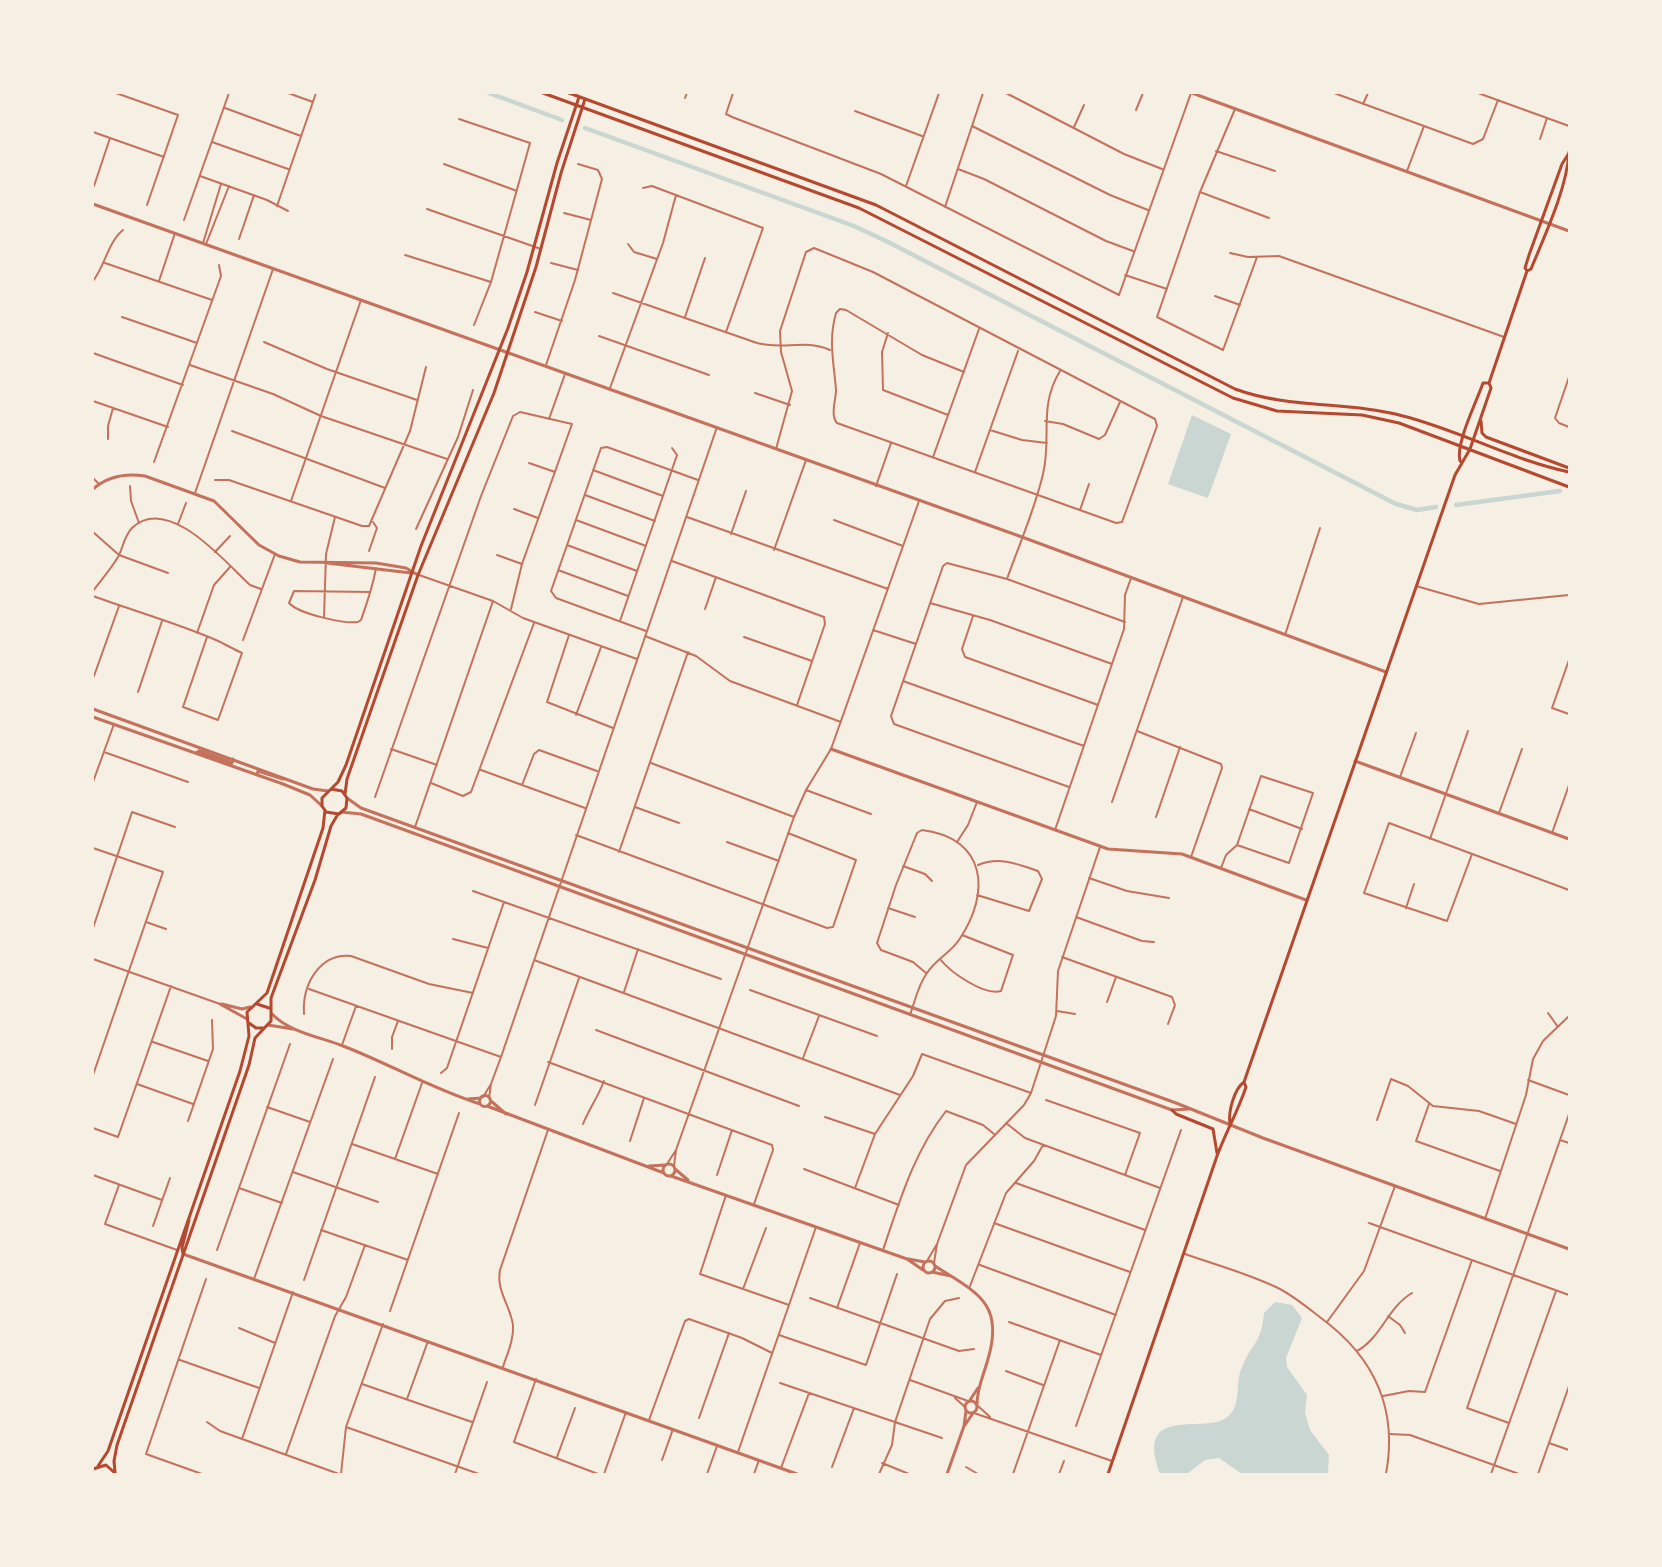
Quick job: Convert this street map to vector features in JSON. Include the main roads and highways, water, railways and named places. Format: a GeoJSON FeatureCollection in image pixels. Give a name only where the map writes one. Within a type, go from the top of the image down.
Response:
{"type":"FeatureCollection","features":[{"type":"Feature","properties":{"kind":"main road"},"geometry":{"type":"LineString","coordinates":[[543,93],[868,213],[1233,398],[1277,411],[1378,418],[1402,423],[1569,487]]}},
{"type":"Feature","properties":{"kind":"main road"},"geometry":{"type":"LineString","coordinates":[[569,93],[580,97],[585,95],[876,205],[1235,389],[1279,402],[1396,414],[1569,470]]}},
{"type":"Feature","properties":{"kind":"main road"},"geometry":{"type":"LineString","coordinates":[[115,1473],[114,1461],[117,1445],[249,1065],[255,1039],[267,1026],[272,994],[315,880],[331,826],[347,806],[346,783],[418,575],[479,431],[508,351],[541,249],[585,95]]}},
{"type":"Feature","properties":{"kind":"main road"},"geometry":{"type":"LineString","coordinates":[[95,1467],[107,1454],[240,1071],[248,1039],[250,1007],[265,996],[269,988],[323,828],[322,798],[341,777],[411,573],[501,349],[534,246],[556,162],[580,97]]}},
{"type":"Feature","properties":{"kind":"main road"},"geometry":{"type":"LineString","coordinates":[[1108,1474],[1217,1156],[1230,1124],[1236,1118],[1246,1087],[1244,1082],[1306,900],[1460,461],[1473,440],[1491,388],[1489,383],[1504,337],[1568,166],[1569,152],[1562,164],[1541,221],[1525,268],[1527,271]]}},
{"type":"Feature","properties":{"kind":"main road"},"geometry":{"type":"LineString","coordinates":[[1460,461],[1458,454],[1464,436],[1484,383],[1489,383]]}},
{"type":"Feature","properties":{"kind":"main road"},"geometry":{"type":"LineString","coordinates":[[1481,417],[1482,433],[1486,437],[1569,470]]}},
{"type":"Feature","properties":{"kind":"main road"},"geometry":{"type":"LineString","coordinates":[[330,790],[339,790],[346,797]]}},
{"type":"Feature","properties":{"kind":"main road"},"geometry":{"type":"LineString","coordinates":[[324,808],[340,813]]}},
{"type":"Feature","properties":{"kind":"main road"},"geometry":{"type":"LineString","coordinates":[[255,1004],[264,1004],[271,1012]]}},
{"type":"Feature","properties":{"kind":"main road"},"geometry":{"type":"LineString","coordinates":[[248,1020],[256,1028],[267,1026]]}},
{"type":"Feature","properties":{"kind":"main road"},"geometry":{"type":"LineString","coordinates":[[1230,1124],[1229,1117],[1239,1085],[1244,1082]]}},
{"type":"Feature","properties":{"kind":"main road"},"geometry":{"type":"LineString","coordinates":[[1172,1110],[1176,1114],[1213,1129],[1217,1156]]}},
{"type":"Feature","properties":{"kind":"main road"},"geometry":{"type":"LineString","coordinates":[[183,1254],[182,1248],[189,1226],[189,1215]]}},
{"type":"Feature","properties":{"kind":"main road"},"geometry":{"type":"LineString","coordinates":[[95,1467],[106,1465],[115,1473]]}},
{"type":"Feature","properties":{"kind":"waterway"},"geometry":{"type":"LineString","coordinates":[[489,93],[562,120]]}},
{"type":"Feature","properties":{"kind":"waterway"},"geometry":{"type":"LineString","coordinates":[[585,128],[854,226],[1396,504],[1417,510],[1436,507]]}},
{"type":"Feature","properties":{"kind":"waterway"},"geometry":{"type":"LineString","coordinates":[[1456,505],[1560,491]]}}]}
